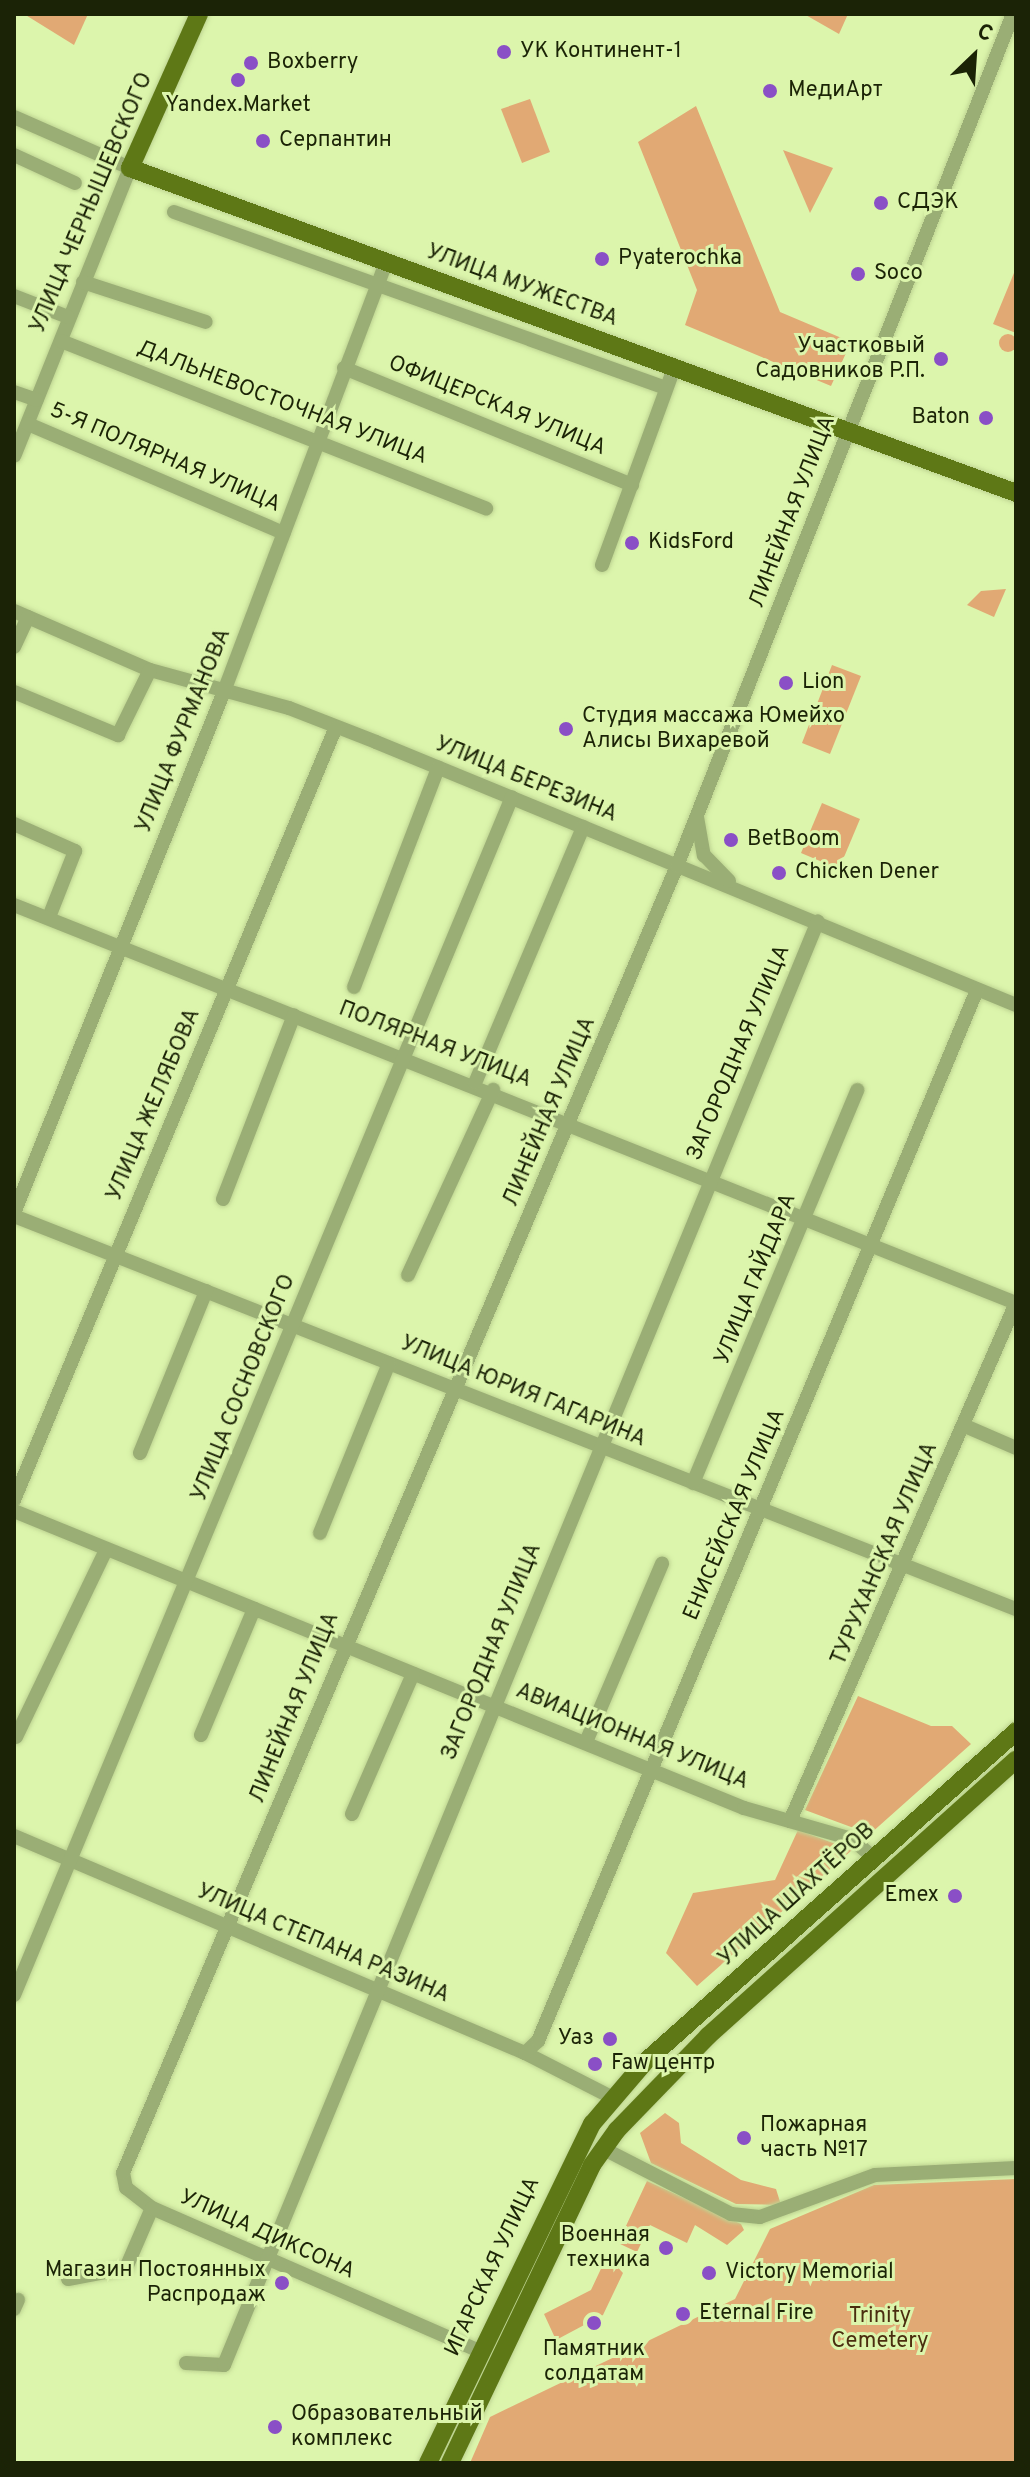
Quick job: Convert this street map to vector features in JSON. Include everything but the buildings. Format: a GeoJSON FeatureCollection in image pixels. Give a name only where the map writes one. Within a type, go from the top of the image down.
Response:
{"type":"FeatureCollection","features":[{"type":"Feature","properties":{"kind":"main road","name":"УЛИЦА ЧЕРНЫШЕВСКОГО"},"geometry":{"type":"LineString","coordinates":[[130,168],[199,14]]}},
{"type":"Feature","properties":{"kind":"main road","name":"УЛИЦА МУЖЕСТВА"},"geometry":{"type":"LineString","coordinates":[[130,168],[1016,493]]}},
{"type":"Feature","properties":{"kind":"main road","name":"УЛИЦА ШАХТЁРОВ"},"geometry":{"type":"LineString","coordinates":[[613,2098],[1016,1731]]}},
{"type":"Feature","properties":{"kind":"main road","name":"УЛИЦА ШАХТЁРОВ"},"geometry":{"type":"LineString","coordinates":[[632,2113],[1016,1760]]}},
{"type":"Feature","properties":{"kind":"main road","name":"ИГАРСКАЯ УЛИЦА"},"geometry":{"type":"LineString","coordinates":[[428,2463],[572,2155],[613,2098]]}},
{"type":"Feature","properties":{"kind":"main road","name":"ИГАРСКАЯ УЛИЦА"},"geometry":{"type":"LineString","coordinates":[[450,2463],[602,2148],[632,2113]]}},
{"type":"Feature","properties":{"kind":"street","name":"ЛИНЕЙНАЯ УЛИЦА"},"geometry":{"type":"LineString","coordinates":[[152,2208],[126,2188],[123,2173],[677,866],[1013,14]]}},
{"type":"Feature","properties":{"kind":"street","name":"УЛИЦА МУЖЕСТВА"},"geometry":{"type":"LineString","coordinates":[[15,117],[130,168]]}},
{"type":"Feature","properties":{"kind":"street"},"geometry":{"type":"LineString","coordinates":[[14,155],[75,183]]}},
{"type":"Feature","properties":{"kind":"street","name":"УЛИЦА ЧЕРНЫШЕВСКОГО"},"geometry":{"type":"LineString","coordinates":[[14,456],[130,168]]}},
{"type":"Feature","properties":{"kind":"street"},"geometry":{"type":"LineString","coordinates":[[174,212],[378,282],[663,387]]}},
{"type":"Feature","properties":{"kind":"street","name":"УЛИЦА ФУРМАНОВА"},"geometry":{"type":"LineString","coordinates":[[14,1214],[223,694],[386,262]]}},
{"type":"Feature","properties":{"kind":"street"},"geometry":{"type":"LineString","coordinates":[[83,282],[206,322]]}},
{"type":"Feature","properties":{"kind":"street"},"geometry":{"type":"LineString","coordinates":[[14,296],[68,317]]}},
{"type":"Feature","properties":{"kind":"street","name":"ДАЛЬНЕВОСТОЧНАЯ УЛИЦА"},"geometry":{"type":"LineString","coordinates":[[61,341],[318,437],[486,508]]}},
{"type":"Feature","properties":{"kind":"street"},"geometry":{"type":"LineString","coordinates":[[602,565],[632,485],[663,387],[675,366]]}},
{"type":"Feature","properties":{"kind":"street","name":"ОФИЦЕРСКАЯ УЛИЦА"},"geometry":{"type":"LineString","coordinates":[[344,368],[632,485]]}},
{"type":"Feature","properties":{"kind":"street","name":"5-Я ПОЛЯРНАЯ УЛИЦА"},"geometry":{"type":"LineString","coordinates":[[14,392],[37,400]]}},
{"type":"Feature","properties":{"kind":"street","name":"5-Я ПОЛЯРНАЯ УЛИЦА"},"geometry":{"type":"LineString","coordinates":[[28,424],[284,533]]}},
{"type":"Feature","properties":{"kind":"street"},"geometry":{"type":"LineString","coordinates":[[14,647],[21,614]]}},
{"type":"Feature","properties":{"kind":"street","name":"УЛИЦА БЕРЕЗИНА"},"geometry":{"type":"LineString","coordinates":[[21,614],[150,670],[336,727],[677,866],[735,886],[1016,1005]]}},
{"type":"Feature","properties":{"kind":"street"},"geometry":{"type":"LineString","coordinates":[[14,692],[118,735],[150,670]]}},
{"type":"Feature","properties":{"kind":"street","name":"УЛИЦА ЖЕЛЯБОВА"},"geometry":{"type":"LineString","coordinates":[[14,1500],[336,727]]}},
{"type":"Feature","properties":{"kind":"street"},"geometry":{"type":"LineString","coordinates":[[354,987],[438,768]]}},
{"type":"Feature","properties":{"kind":"street","name":"УЛИЦА СОСНОВСКОГО"},"geometry":{"type":"LineString","coordinates":[[14,1995],[74,1861],[512,797]]}},
{"type":"Feature","properties":{"kind":"street"},"geometry":{"type":"LineString","coordinates":[[697,817],[704,855],[735,886]]}},
{"type":"Feature","properties":{"kind":"street"},"geometry":{"type":"LineString","coordinates":[[14,824],[75,851],[49,917]]}},
{"type":"Feature","properties":{"kind":"street"},"geometry":{"type":"LineString","coordinates":[[475,1083],[583,827]]}},
{"type":"Feature","properties":{"kind":"street","name":"ПОЛЯРНАЯ УЛИЦА"},"geometry":{"type":"LineString","coordinates":[[14,905],[122,944],[294,1015],[493,1090],[1016,1303]]}},
{"type":"Feature","properties":{"kind":"street","name":"ЗАГОРОДНАЯ УЛИЦА"},"geometry":{"type":"LineString","coordinates":[[186,2363],[224,2365],[818,921]]}},
{"type":"Feature","properties":{"kind":"street","name":"ЕНИСЕЙСКАЯ УЛИЦА"},"geometry":{"type":"LineString","coordinates":[[525,2053],[538,2041],[650,1769],[762,1511],[977,990]]}},
{"type":"Feature","properties":{"kind":"street"},"geometry":{"type":"LineString","coordinates":[[223,1199],[294,1015]]}},
{"type":"Feature","properties":{"kind":"street"},"geometry":{"type":"LineString","coordinates":[[408,1275],[493,1090]]}},
{"type":"Feature","properties":{"kind":"street","name":"УЛИЦА ГАЙДАРА"},"geometry":{"type":"LineString","coordinates":[[693,1483],[857,1090]]}},
{"type":"Feature","properties":{"kind":"street","name":"УЛИЦА ЮРИЯ ГАГАРИНА"},"geometry":{"type":"LineString","coordinates":[[14,1214],[115,1257],[1016,1609]]}},
{"type":"Feature","properties":{"kind":"street"},"geometry":{"type":"LineString","coordinates":[[140,1453],[206,1291]]}},
{"type":"Feature","properties":{"kind":"street","name":"ТУРУХАНСКАЯ УЛИЦА"},"geometry":{"type":"LineString","coordinates":[[790,1821],[904,1567],[1016,1303]]}},
{"type":"Feature","properties":{"kind":"street"},"geometry":{"type":"LineString","coordinates":[[320,1533],[389,1363]]}},
{"type":"Feature","properties":{"kind":"street"},"geometry":{"type":"LineString","coordinates":[[965,1426],[1016,1448]]}},
{"type":"Feature","properties":{"kind":"street","name":"АВИАЦИОННАЯ УЛИЦА"},"geometry":{"type":"LineString","coordinates":[[14,1511],[650,1769],[790,1821],[852,1839],[875,1859]]}},
{"type":"Feature","properties":{"kind":"street"},"geometry":{"type":"LineString","coordinates":[[16,1737],[106,1550]]}},
{"type":"Feature","properties":{"kind":"street"},"geometry":{"type":"LineString","coordinates":[[586,1742],[662,1564]]}},
{"type":"Feature","properties":{"kind":"street"},"geometry":{"type":"LineString","coordinates":[[201,1735],[254,1609]]}},
{"type":"Feature","properties":{"kind":"street"},"geometry":{"type":"LineString","coordinates":[[352,1814],[413,1674]]}},
{"type":"Feature","properties":{"kind":"street","name":"УЛИЦА СТЕПАНА РАЗИНА"},"geometry":{"type":"LineString","coordinates":[[14,1836],[525,2053],[613,2098]]}},
{"type":"Feature","properties":{"kind":"street"},"geometry":{"type":"LineString","coordinates":[[602,2148],[731,2214],[760,2217],[875,2175],[1016,2168]]}},
{"type":"Feature","properties":{"kind":"street","name":"УЛИЦА ДИКСОНА"},"geometry":{"type":"LineString","coordinates":[[68,2279],[126,2268],[152,2208],[267,2261],[479,2351]]}},
{"type":"Feature","properties":{"kind":"green space"},"geometry":{"type":"Polygon","coordinates":[[[24,14],[88,14],[74,45],[24,14]]]}},
{"type":"Feature","properties":{"kind":"green space"},"geometry":{"type":"Polygon","coordinates":[[[804,14],[848,14],[839,34],[804,14]]]}},
{"type":"Feature","properties":{"kind":"green space"},"geometry":{"type":"Polygon","coordinates":[[[530,99],[550,152],[522,163],[501,109],[530,99]]]}},
{"type":"Feature","properties":{"kind":"green space"},"geometry":{"type":"Polygon","coordinates":[[[696,106],[780,312],[851,342],[831,386],[685,325],[697,290],[638,142],[696,106]]]}},
{"type":"Feature","properties":{"kind":"green space"},"geometry":{"type":"Polygon","coordinates":[[[783,150],[833,168],[810,213],[783,150]]]}},
{"type":"Feature","properties":{"kind":"green space"},"geometry":{"type":"Polygon","coordinates":[[[1016,268],[1016,333],[993,324],[1016,268]]]}},
{"type":"Feature","properties":{"kind":"green space"},"geometry":{"type":"Polygon","coordinates":[[[1004,334],[1012,334],[1017,343],[1015,350],[1004,352],[999,347],[999,339],[1004,334]]]}},
{"type":"Feature","properties":{"kind":"green space"},"geometry":{"type":"Polygon","coordinates":[[[1006,589],[994,617],[967,605],[981,591],[1006,589]]]}},
{"type":"Feature","properties":{"kind":"green space"},"geometry":{"type":"Polygon","coordinates":[[[832,665],[861,676],[830,754],[802,743],[832,665]]]}},
{"type":"Feature","properties":{"kind":"green space"},"geometry":{"type":"Polygon","coordinates":[[[822,803],[860,819],[839,869],[801,853],[822,803]]]}},
{"type":"Feature","properties":{"kind":"green space"},"geometry":{"type":"Polygon","coordinates":[[[858,1696],[931,1726],[952,1726],[971,1744],[870,1834],[805,1810],[858,1696]]]}},
{"type":"Feature","properties":{"kind":"green space"},"geometry":{"type":"Polygon","coordinates":[[[798,1830],[852,1850],[697,1986],[666,1953],[693,1893],[775,1880],[798,1830]]]}},
{"type":"Feature","properties":{"kind":"green space"},"geometry":{"type":"Polygon","coordinates":[[[665,2113],[679,2123],[681,2143],[741,2180],[776,2189],[781,2205],[736,2204],[651,2163],[640,2133],[665,2113]]]}},
{"type":"Feature","properties":{"kind":"green space","name":"Trinity Cemetery"},"geometry":{"type":"Polygon","coordinates":[[[1016,2179],[1016,2463],[470,2463],[490,2417],[735,2299],[770,2229],[874,2185],[1016,2179]]]}},
{"type":"Feature","properties":{"kind":"green space"},"geometry":{"type":"Polygon","coordinates":[[[647,2181],[741,2224],[744,2230],[727,2245],[695,2225],[687,2243],[650,2225],[637,2252],[618,2243],[647,2181]]]}},
{"type":"Feature","properties":{"kind":"green space"},"geometry":{"type":"Polygon","coordinates":[[[607,2256],[623,2273],[603,2315],[556,2340],[544,2314],[591,2290],[607,2256]]]}},
{"type":"Feature","properties":{"kind":"place","name":"УК Континент-1"},"geometry":{"type":"Point","coordinates":[504,52]}},
{"type":"Feature","properties":{"kind":"place","name":"Boxberry"},"geometry":{"type":"Point","coordinates":[251,63]}},
{"type":"Feature","properties":{"kind":"place","name":"Yandex.Market"},"geometry":{"type":"Point","coordinates":[238,80]}},
{"type":"Feature","properties":{"kind":"place","name":"МедиАрт"},"geometry":{"type":"Point","coordinates":[770,91]}},
{"type":"Feature","properties":{"kind":"place","name":"Серпантин"},"geometry":{"type":"Point","coordinates":[263,141]}},
{"type":"Feature","properties":{"kind":"place","name":"СДЭК"},"geometry":{"type":"Point","coordinates":[881,203]}},
{"type":"Feature","properties":{"kind":"place","name":"Pyaterochka"},"geometry":{"type":"Point","coordinates":[602,259]}},
{"type":"Feature","properties":{"kind":"place","name":"Soco"},"geometry":{"type":"Point","coordinates":[858,274]}},
{"type":"Feature","properties":{"kind":"place","name":"Участковый Садовников Р.П."},"geometry":{"type":"Point","coordinates":[941,359]}},
{"type":"Feature","properties":{"kind":"place","name":"Baton"},"geometry":{"type":"Point","coordinates":[986,418]}},
{"type":"Feature","properties":{"kind":"place","name":"KidsFord"},"geometry":{"type":"Point","coordinates":[632,543]}},
{"type":"Feature","properties":{"kind":"place","name":"Lion"},"geometry":{"type":"Point","coordinates":[786,683]}},
{"type":"Feature","properties":{"kind":"place","name":"Студия массажа Юмейхо Алисы Вихаревой"},"geometry":{"type":"Point","coordinates":[566,729]}},
{"type":"Feature","properties":{"kind":"place","name":"BetBoom"},"geometry":{"type":"Point","coordinates":[731,840]}},
{"type":"Feature","properties":{"kind":"place","name":"Chicken Dener"},"geometry":{"type":"Point","coordinates":[779,873]}},
{"type":"Feature","properties":{"kind":"place","name":"Emex"},"geometry":{"type":"Point","coordinates":[955,1896]}},
{"type":"Feature","properties":{"kind":"place","name":"Уаз"},"geometry":{"type":"Point","coordinates":[610,2039]}},
{"type":"Feature","properties":{"kind":"place","name":"Faw центр"},"geometry":{"type":"Point","coordinates":[595,2064]}},
{"type":"Feature","properties":{"kind":"place","name":"Пожарная часть №17"},"geometry":{"type":"Point","coordinates":[744,2138]}},
{"type":"Feature","properties":{"kind":"place","name":"Военная техника"},"geometry":{"type":"Point","coordinates":[666,2248]}},
{"type":"Feature","properties":{"kind":"place","name":"Victory Memorial"},"geometry":{"type":"Point","coordinates":[709,2273]}},
{"type":"Feature","properties":{"kind":"place","name":"Магазин Постоянных Распродаж"},"geometry":{"type":"Point","coordinates":[282,2283]}},
{"type":"Feature","properties":{"kind":"place","name":"Eternal Fire"},"geometry":{"type":"Point","coordinates":[683,2314]}},
{"type":"Feature","properties":{"kind":"place","name":"Памятник солдатам"},"geometry":{"type":"Point","coordinates":[594,2323]}},
{"type":"Feature","properties":{"kind":"place","name":"Образовательный комплекс"},"geometry":{"type":"Point","coordinates":[275,2427]}}]}
